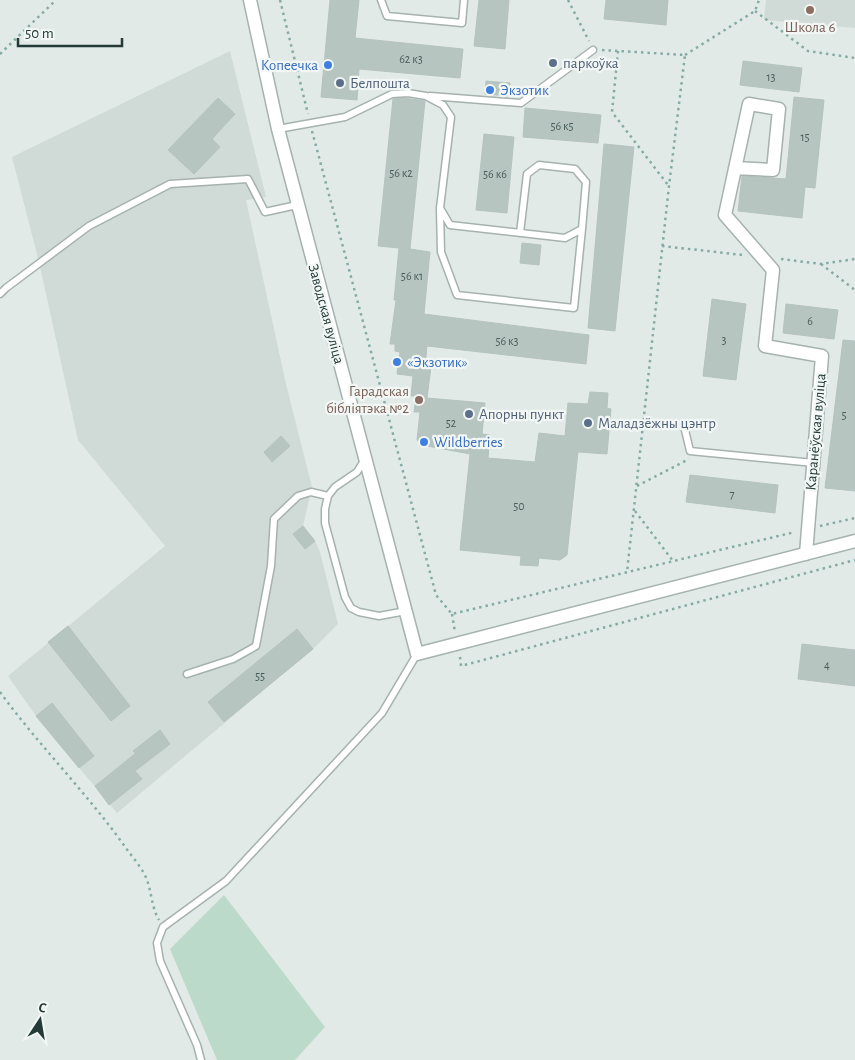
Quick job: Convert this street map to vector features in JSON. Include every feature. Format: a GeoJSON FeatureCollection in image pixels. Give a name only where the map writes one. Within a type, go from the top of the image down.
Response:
{"type":"FeatureCollection","features":[{"type":"Feature","properties":{"kind":"street","name":"Заводская вуліца"},"geometry":{"type":"LineString","coordinates":[[250,0],[278,129],[297,205],[418,654]]}},
{"type":"Feature","properties":{"kind":"street","name":"Каранёўская вуліца"},"geometry":{"type":"LineString","coordinates":[[735,168],[774,170],[779,108],[749,104],[735,168],[725,215],[773,270],[765,346],[822,356],[806,554]]}},
{"type":"Feature","properties":{"kind":"street"},"geometry":{"type":"LineString","coordinates":[[418,654],[855,541]]}},
{"type":"Feature","properties":{"kind":"lane"},"geometry":{"type":"LineString","coordinates":[[381,0],[387,16],[462,22],[464,0]]}},
{"type":"Feature","properties":{"kind":"lane"},"geometry":{"type":"LineString","coordinates":[[278,129],[345,117],[392,94],[408,93],[521,103],[593,50]]}},
{"type":"Feature","properties":{"kind":"lane"},"geometry":{"type":"LineString","coordinates":[[426,96],[443,105],[452,117],[440,208],[442,252],[457,295],[574,308],[586,182],[575,169],[539,165],[527,174],[520,233]]}},
{"type":"Feature","properties":{"kind":"lane"},"geometry":{"type":"LineString","coordinates":[[0,294],[89,226],[170,184],[248,179],[266,212],[297,205]]}},
{"type":"Feature","properties":{"kind":"lane"},"geometry":{"type":"LineString","coordinates":[[440,208],[450,225],[565,238],[582,229]]}},
{"type":"Feature","properties":{"kind":"lane"},"geometry":{"type":"LineString","coordinates":[[685,430],[690,451],[814,463]]}},
{"type":"Feature","properties":{"kind":"lane"},"geometry":{"type":"LineString","coordinates":[[365,458],[357,472],[335,487],[328,496],[325,509],[325,523],[344,597],[351,608],[359,612],[379,616],[406,611]]}},
{"type":"Feature","properties":{"kind":"lane"},"geometry":{"type":"LineString","coordinates":[[187,674],[233,659],[256,646],[272,566],[274,520],[298,496],[311,492],[328,496]]}},
{"type":"Feature","properties":{"kind":"lane"},"geometry":{"type":"LineString","coordinates":[[202,1060],[160,961],[157,943],[163,927],[226,881],[382,713],[418,654]]}},
{"type":"Feature","properties":{"kind":"path"},"geometry":{"type":"LineString","coordinates":[[0,54],[56,0]]}},
{"type":"Feature","properties":{"kind":"path"},"geometry":{"type":"LineString","coordinates":[[280,0],[310,123],[436,595],[452,614],[461,666],[855,560]]}},
{"type":"Feature","properties":{"kind":"path"},"geometry":{"type":"LineString","coordinates":[[568,0],[593,50],[685,55],[755,11],[759,0]]}},
{"type":"Feature","properties":{"kind":"path"},"geometry":{"type":"LineString","coordinates":[[755,11],[808,51],[855,58]]}},
{"type":"Feature","properties":{"kind":"path"},"geometry":{"type":"LineString","coordinates":[[618,51],[612,112],[669,186]]}},
{"type":"Feature","properties":{"kind":"path"},"geometry":{"type":"LineString","coordinates":[[628,572],[669,186],[685,55]]}},
{"type":"Feature","properties":{"kind":"path"},"geometry":{"type":"LineString","coordinates":[[821,264],[855,290]]}},
{"type":"Feature","properties":{"kind":"path"},"geometry":{"type":"LineString","coordinates":[[637,486],[685,462],[698,451]]}},
{"type":"Feature","properties":{"kind":"path"},"geometry":{"type":"LineString","coordinates":[[634,510],[673,561]]}},
{"type":"Feature","properties":{"kind":"path"},"geometry":{"type":"LineString","coordinates":[[452,614],[855,518]]}},
{"type":"Feature","properties":{"kind":"path"},"geometry":{"type":"LineString","coordinates":[[0,692],[22,722],[106,820],[128,851],[148,881],[155,913],[163,927]]}},
{"type":"Feature","properties":{"kind":"shaded area","name":"Школа 6"},"geometry":{"type":"Polygon","coordinates":[[[766,0],[855,0],[855,28],[764,20],[766,0]]]}},
{"type":"Feature","properties":{"kind":"shaded area"},"geometry":{"type":"Polygon","coordinates":[[[230,51],[266,197],[246,200],[286,384],[312,487],[303,526],[315,541],[320,552],[338,624],[313,649],[117,813],[36,716],[8,676],[165,546],[78,440],[39,262],[12,157],[230,51]]]}},
{"type":"Feature","properties":{"kind":"green space"},"geometry":{"type":"Polygon","coordinates":[[[224,895],[325,1027],[295,1060],[217,1060],[170,949],[224,895]]]}},
{"type":"Feature","properties":{"kind":"building"},"geometry":{"type":"Polygon","coordinates":[[[330,0],[359,0],[355,38],[463,49],[460,78],[359,69],[357,100],[321,97],[330,0]]]}},
{"type":"Feature","properties":{"kind":"building"},"geometry":{"type":"Polygon","coordinates":[[[479,0],[509,0],[505,49],[474,46],[479,0]]]}},
{"type":"Feature","properties":{"kind":"building"},"geometry":{"type":"Polygon","coordinates":[[[606,0],[668,0],[666,25],[604,19],[606,0]]]}},
{"type":"Feature","properties":{"kind":"building"},"geometry":{"type":"Polygon","coordinates":[[[743,61],[802,68],[799,92],[740,85],[743,61]]]}},
{"type":"Feature","properties":{"kind":"building"},"geometry":{"type":"Polygon","coordinates":[[[486,81],[510,83],[509,96],[485,94],[486,81]]]}},
{"type":"Feature","properties":{"kind":"building"},"geometry":{"type":"Polygon","coordinates":[[[794,97],[824,100],[815,188],[805,187],[802,218],[738,211],[742,176],[786,179],[794,97]]]}},
{"type":"Feature","properties":{"kind":"building"},"geometry":{"type":"Polygon","coordinates":[[[218,98],[235,114],[212,139],[220,147],[194,174],[168,150],[218,98]]]}},
{"type":"Feature","properties":{"kind":"building"},"geometry":{"type":"Polygon","coordinates":[[[404,98],[425,101],[410,249],[430,252],[424,314],[589,335],[586,364],[427,346],[425,367],[431,367],[427,398],[485,403],[482,434],[490,435],[488,458],[535,462],[539,433],[565,436],[568,403],[588,404],[590,392],[608,393],[607,408],[611,409],[607,454],[578,452],[567,555],[560,560],[539,558],[538,566],[520,565],[521,556],[460,550],[470,454],[422,445],[417,440],[420,412],[414,412],[416,396],[411,396],[413,376],[397,374],[400,352],[395,351],[395,344],[390,344],[396,300],[394,300],[399,248],[378,246],[393,99],[404,98]]]}},
{"type":"Feature","properties":{"kind":"building"},"geometry":{"type":"Polygon","coordinates":[[[525,108],[601,115],[598,143],[523,137],[525,108]]]}},
{"type":"Feature","properties":{"kind":"building"},"geometry":{"type":"Polygon","coordinates":[[[484,134],[514,137],[507,213],[476,210],[484,134]]]}},
{"type":"Feature","properties":{"kind":"building"},"geometry":{"type":"Polygon","coordinates":[[[604,144],[634,147],[615,331],[588,328],[604,144]]]}},
{"type":"Feature","properties":{"kind":"building"},"geometry":{"type":"Polygon","coordinates":[[[522,243],[541,245],[539,265],[520,263],[522,243]]]}},
{"type":"Feature","properties":{"kind":"building"},"geometry":{"type":"Polygon","coordinates":[[[712,299],[746,304],[736,380],[703,376],[712,299]]]}},
{"type":"Feature","properties":{"kind":"building"},"geometry":{"type":"Polygon","coordinates":[[[786,304],[838,310],[834,339],[783,333],[786,304]]]}},
{"type":"Feature","properties":{"kind":"building"},"geometry":{"type":"Polygon","coordinates":[[[843,340],[855,341],[855,491],[825,488],[843,340]]]}},
{"type":"Feature","properties":{"kind":"building"},"geometry":{"type":"Polygon","coordinates":[[[281,436],[290,446],[272,462],[264,452],[281,436]]]}},
{"type":"Feature","properties":{"kind":"building"},"geometry":{"type":"Polygon","coordinates":[[[690,475],[778,485],[775,513],[686,502],[690,475]]]}},
{"type":"Feature","properties":{"kind":"building"},"geometry":{"type":"Polygon","coordinates":[[[303,526],[315,541],[305,549],[293,534],[303,526]]]}},
{"type":"Feature","properties":{"kind":"building"},"geometry":{"type":"Polygon","coordinates":[[[68,626],[130,706],[111,721],[48,642],[68,626]]]}},
{"type":"Feature","properties":{"kind":"building"},"geometry":{"type":"Polygon","coordinates":[[[297,629],[313,649],[224,722],[208,702],[297,629]]]}},
{"type":"Feature","properties":{"kind":"building"},"geometry":{"type":"Polygon","coordinates":[[[802,644],[855,650],[855,686],[798,679],[802,644]]]}},
{"type":"Feature","properties":{"kind":"building"},"geometry":{"type":"Polygon","coordinates":[[[52,703],[94,756],[79,768],[36,716],[52,703]]]}},
{"type":"Feature","properties":{"kind":"building"},"geometry":{"type":"Polygon","coordinates":[[[160,730],[170,744],[135,771],[142,779],[109,805],[95,786],[136,753],[133,751],[160,730]]]}},
{"type":"Feature","properties":{"kind":"place","name":"Школа 6"},"geometry":{"type":"Point","coordinates":[810,10]}},
{"type":"Feature","properties":{"kind":"place","name":"паркоўка"},"geometry":{"type":"Point","coordinates":[553,63]}},
{"type":"Feature","properties":{"kind":"place","name":"Копеечка"},"geometry":{"type":"Point","coordinates":[328,65]}},
{"type":"Feature","properties":{"kind":"place","name":"Белпошта"},"geometry":{"type":"Point","coordinates":[340,83]}},
{"type":"Feature","properties":{"kind":"place","name":"Экзотик"},"geometry":{"type":"Point","coordinates":[490,90]}},
{"type":"Feature","properties":{"kind":"place","name":"«Экзотик»"},"geometry":{"type":"Point","coordinates":[397,362]}},
{"type":"Feature","properties":{"kind":"place","name":"Гарадская бібліятэка №2"},"geometry":{"type":"Point","coordinates":[419,400]}},
{"type":"Feature","properties":{"kind":"place","name":"Апорны пункт"},"geometry":{"type":"Point","coordinates":[469,414]}},
{"type":"Feature","properties":{"kind":"place","name":"Маладзёжны цэнтр"},"geometry":{"type":"Point","coordinates":[588,423]}},
{"type":"Feature","properties":{"kind":"place","name":"Wildberries"},"geometry":{"type":"Point","coordinates":[424,442]}}]}
